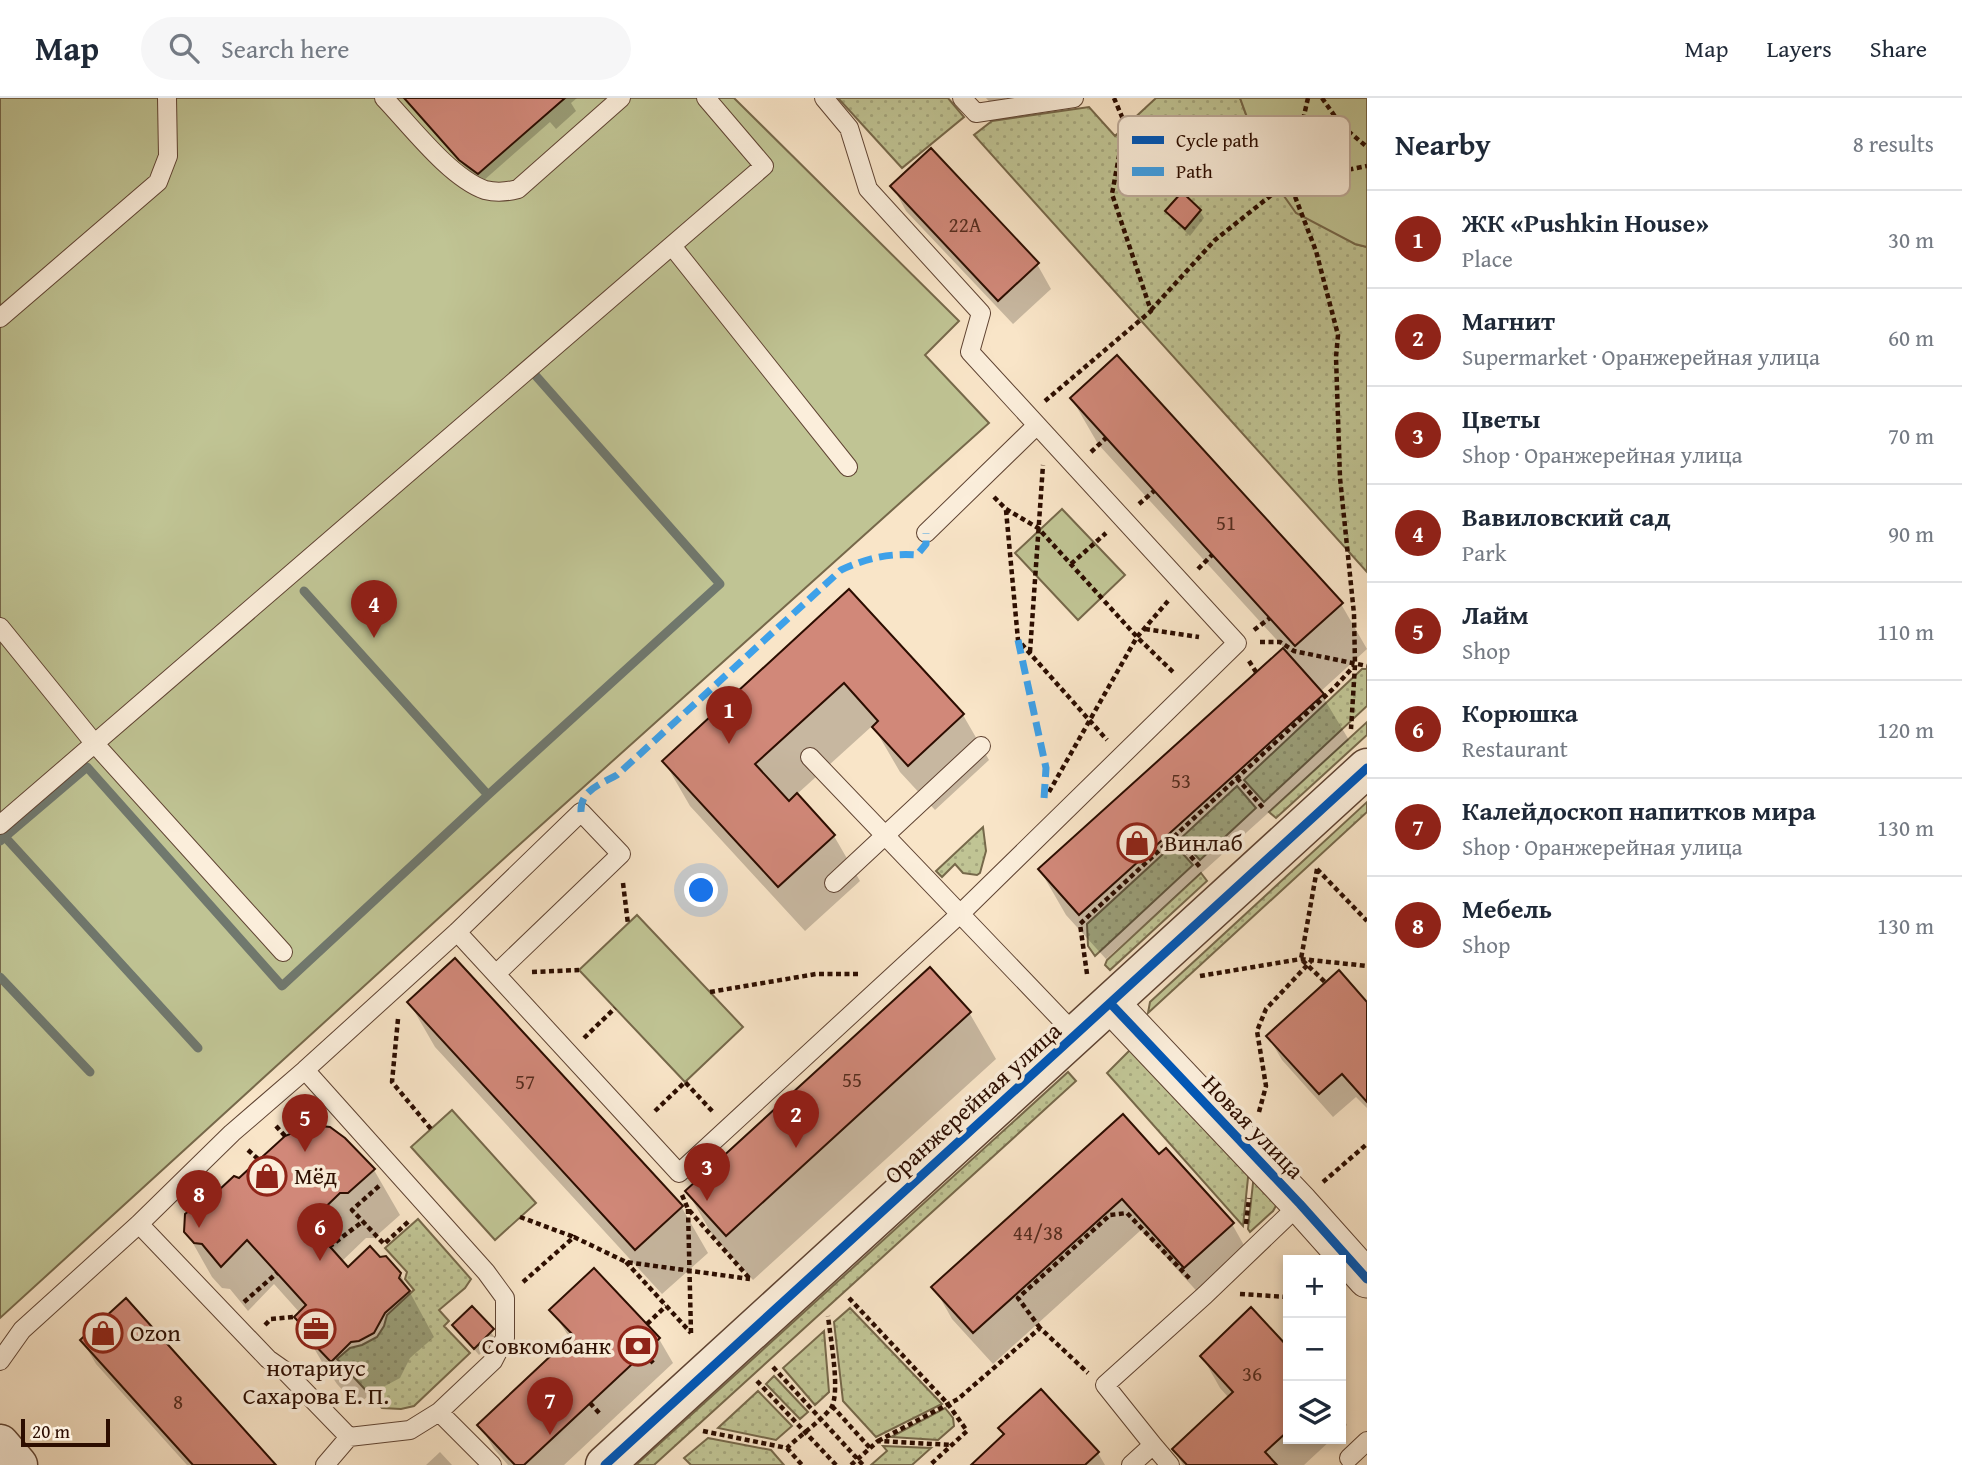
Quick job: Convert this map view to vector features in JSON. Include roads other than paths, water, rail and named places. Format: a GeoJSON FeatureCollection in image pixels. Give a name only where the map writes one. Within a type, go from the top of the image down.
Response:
{"type":"FeatureCollection","features":[{"type":"Feature","properties":{"kind":"street","name":"Оранжерейная улица"},"geometry":{"type":"LineString","coordinates":[[605,1465],[1076,1035],[1099,989],[1367,768]]}},
{"type":"Feature","properties":{"kind":"street","name":"Новая улица"},"geometry":{"type":"LineString","coordinates":[[1099,989],[1310,1194],[1367,1279]]}},
{"type":"Feature","properties":{"kind":"street"},"geometry":{"type":"LineString","coordinates":[[0,1444],[18,1465]]}},
{"type":"Feature","properties":{"kind":"lane"},"geometry":{"type":"LineString","coordinates":[[0,318],[158,182],[168,156],[167,98]]}},
{"type":"Feature","properties":{"kind":"lane"},"geometry":{"type":"LineString","coordinates":[[384,98],[456,173],[486,190],[504,193],[518,189],[621,98]]}},
{"type":"Feature","properties":{"kind":"lane"},"geometry":{"type":"LineString","coordinates":[[0,825],[764,166],[706,98]]}},
{"type":"Feature","properties":{"kind":"lane"},"geometry":{"type":"LineString","coordinates":[[457,932],[679,1173],[960,914],[1237,643],[970,352],[981,313],[868,189],[849,128],[824,98]]}},
{"type":"Feature","properties":{"kind":"lane"},"geometry":{"type":"LineString","coordinates":[[962,98],[976,113],[1074,98]]}},
{"type":"Feature","properties":{"kind":"lane"},"geometry":{"type":"LineString","coordinates":[[672,246],[848,467]]}},
{"type":"Feature","properties":{"kind":"lane"},"geometry":{"type":"LineString","coordinates":[[926,533],[1037,424]]}},
{"type":"Feature","properties":{"kind":"lane"},"geometry":{"type":"LineString","coordinates":[[0,628],[96,744],[283,952]]}},
{"type":"Feature","properties":{"kind":"lane"},"geometry":{"type":"LineString","coordinates":[[834,883],[981,746]]}},
{"type":"Feature","properties":{"kind":"lane"},"geometry":{"type":"LineString","coordinates":[[810,757],[1076,1035]]}},
{"type":"Feature","properties":{"kind":"lane"},"geometry":{"type":"LineString","coordinates":[[0,1361],[22,1330],[139,1224],[232,1133],[457,932],[581,812],[621,854],[496,974]]}},
{"type":"Feature","properties":{"kind":"lane"},"geometry":{"type":"LineString","coordinates":[[305,1070],[486,1272],[505,1298],[505,1338],[494,1361],[439,1412],[410,1430],[349,1437],[325,1465]]}},
{"type":"Feature","properties":{"kind":"lane"},"geometry":{"type":"LineString","coordinates":[[1170,1465],[1105,1385],[1207,1293],[1310,1194]]}},
{"type":"Feature","properties":{"kind":"lane"},"geometry":{"type":"LineString","coordinates":[[139,1224],[268,1359],[285,1371],[349,1437]]}},
{"type":"Feature","properties":{"kind":"lane"},"geometry":{"type":"LineString","coordinates":[[439,1412],[492,1465]]}},
{"type":"Feature","properties":{"kind":"lane"},"geometry":{"type":"LineString","coordinates":[[1349,1458],[1367,1441]]}},
{"type":"Feature","properties":{"kind":"lane"},"geometry":{"type":"LineString","coordinates":[[1131,1465],[1153,1445]]}},
{"type":"Feature","properties":{"kind":"waterway"},"geometry":{"type":"LineString","coordinates":[[0,841],[87,767],[282,986],[720,584],[536,376]]}},
{"type":"Feature","properties":{"kind":"waterway"},"geometry":{"type":"LineString","coordinates":[[304,591],[488,795]]}},
{"type":"Feature","properties":{"kind":"waterway"},"geometry":{"type":"LineString","coordinates":[[5,837],[198,1048]]}},
{"type":"Feature","properties":{"kind":"waterway"},"geometry":{"type":"LineString","coordinates":[[0,977],[90,1072]]}},
{"type":"Feature","properties":{"kind":"place","name":"Вавиловский сад"},"geometry":{"type":"Point","coordinates":[374,638]}},
{"type":"Feature","properties":{"kind":"place","name":"ЖК «Pushkin House»"},"geometry":{"type":"Point","coordinates":[729,744]}},
{"type":"Feature","properties":{"kind":"place","name":"Винлаб"},"geometry":{"type":"Point","coordinates":[1137,843]}},
{"type":"Feature","properties":{"kind":"place","name":"Магнит"},"geometry":{"type":"Point","coordinates":[796,1148]}},
{"type":"Feature","properties":{"kind":"place","name":"Лайм"},"geometry":{"type":"Point","coordinates":[305,1152]}},
{"type":"Feature","properties":{"kind":"place","name":"Мёд"},"geometry":{"type":"Point","coordinates":[267,1176]}},
{"type":"Feature","properties":{"kind":"place","name":"Цветы"},"geometry":{"type":"Point","coordinates":[707,1201]}},
{"type":"Feature","properties":{"kind":"place","name":"Мебель"},"geometry":{"type":"Point","coordinates":[199,1228]}},
{"type":"Feature","properties":{"kind":"place","name":"Корюшка"},"geometry":{"type":"Point","coordinates":[320,1261]}},
{"type":"Feature","properties":{"kind":"place","name":"нотариус Сахарова Е. П."},"geometry":{"type":"Point","coordinates":[316,1329]}},
{"type":"Feature","properties":{"kind":"place","name":"Ozon"},"geometry":{"type":"Point","coordinates":[103,1333]}},
{"type":"Feature","properties":{"kind":"place","name":"Совкомбанк"},"geometry":{"type":"Point","coordinates":[638,1346]}},
{"type":"Feature","properties":{"kind":"place","name":"Калейдоскоп напитков мира"},"geometry":{"type":"Point","coordinates":[550,1435]}}]}
